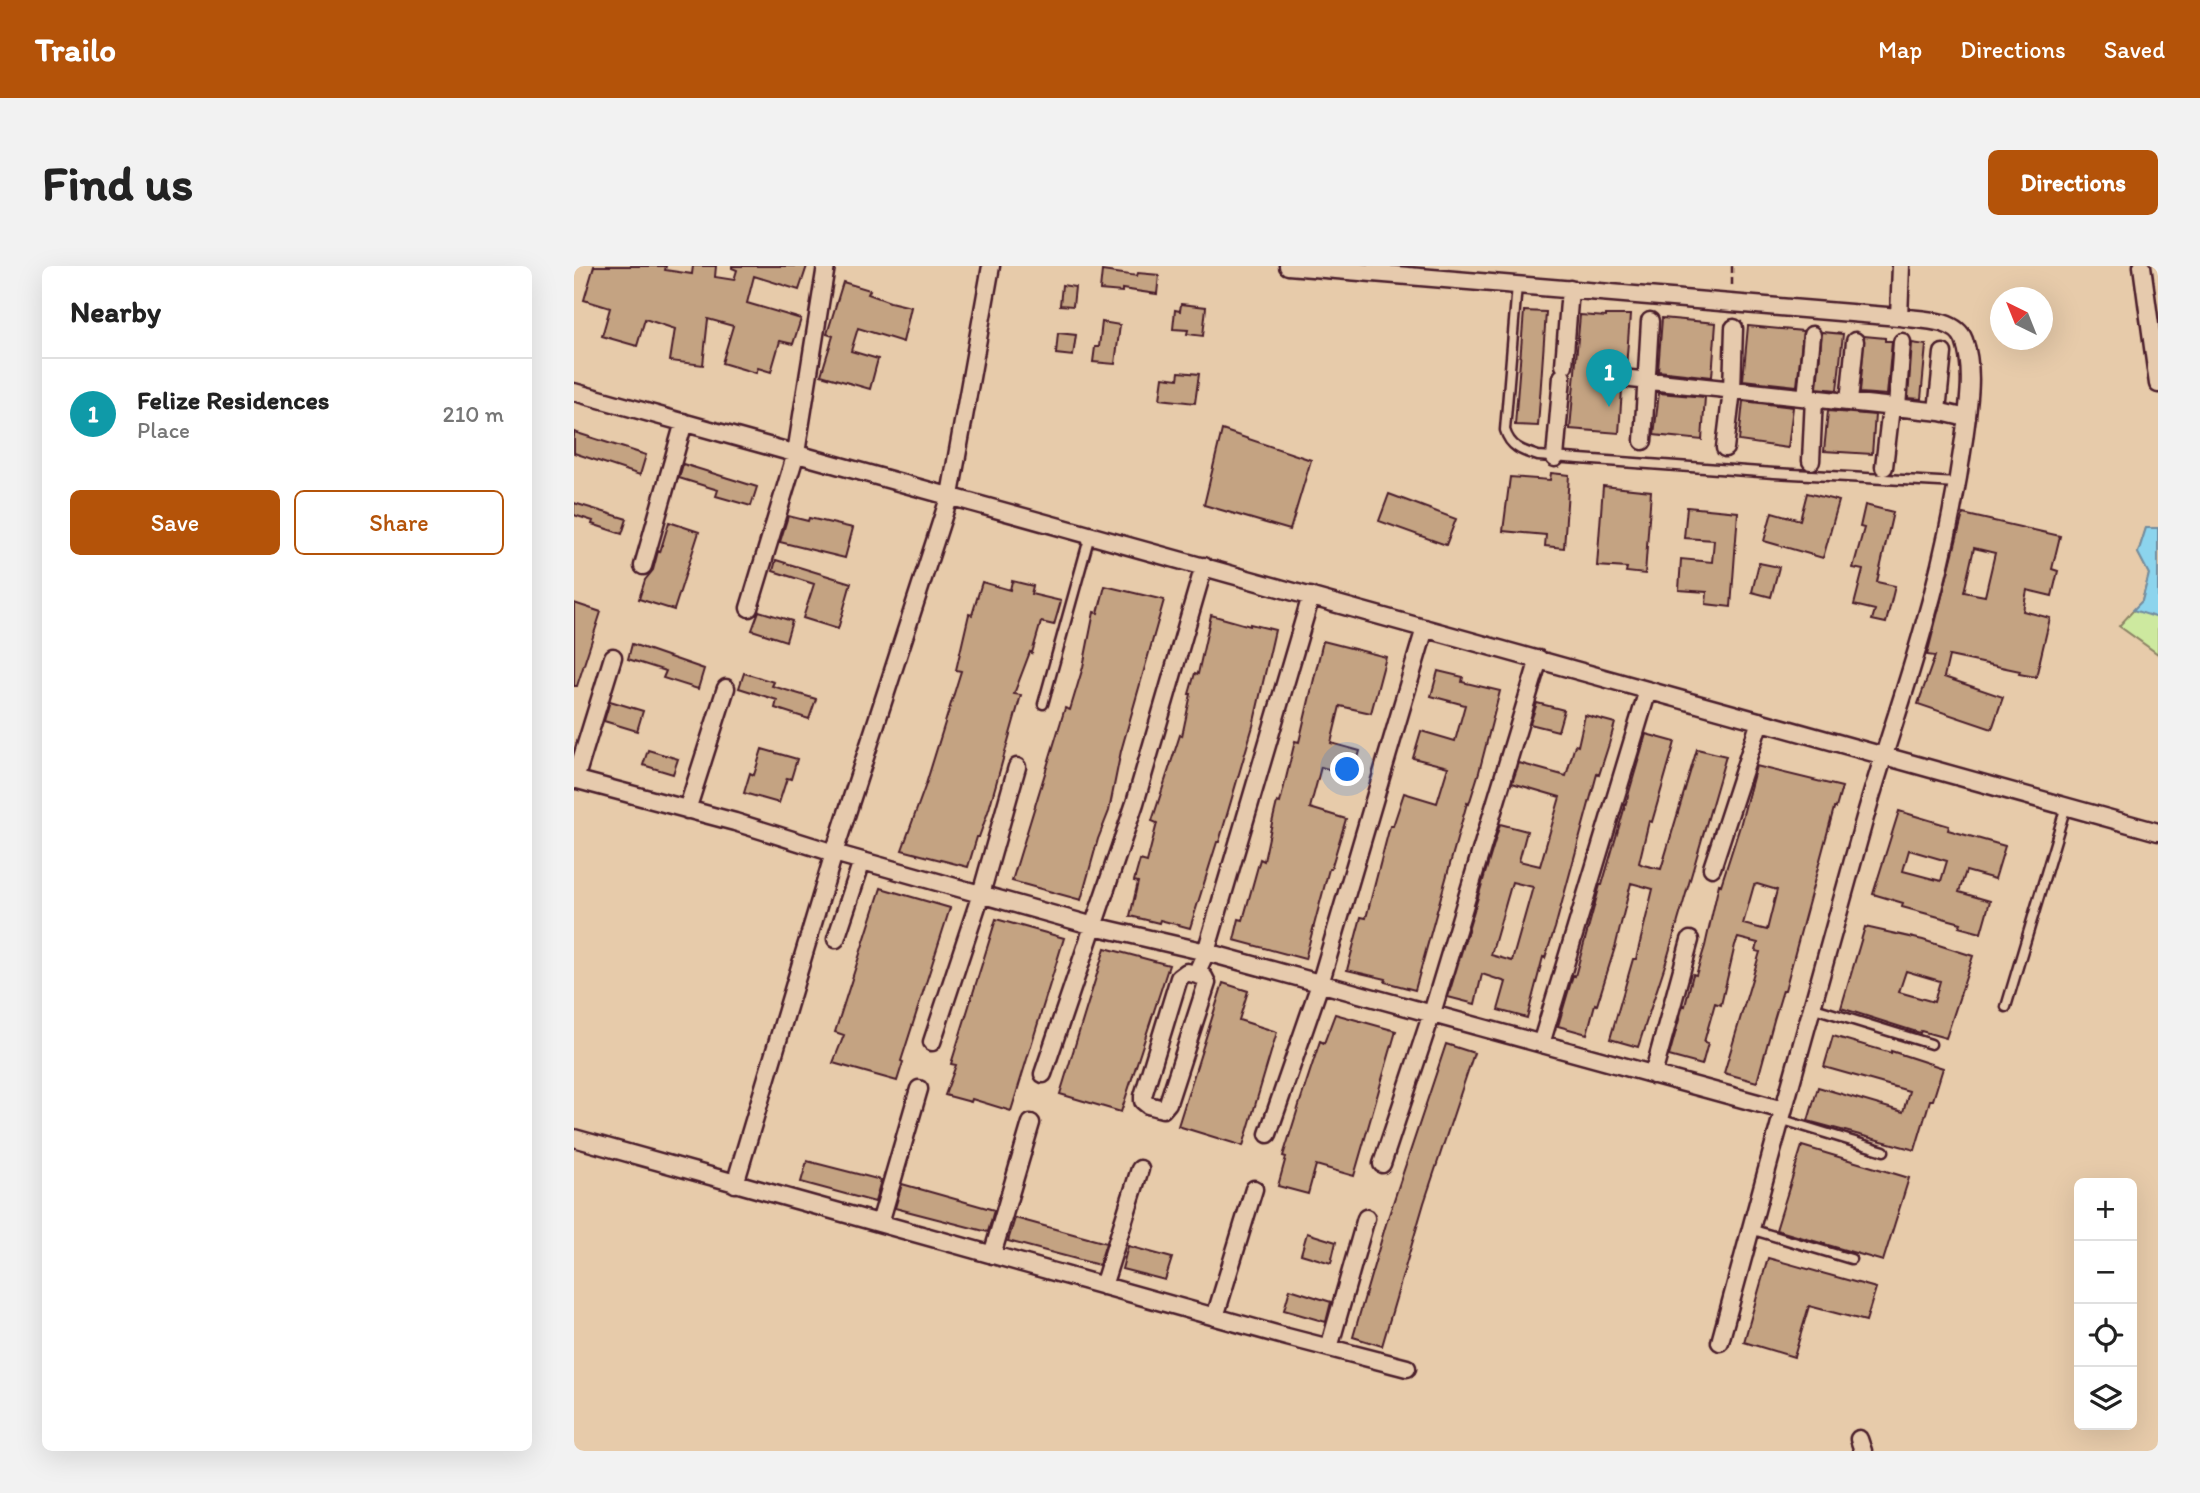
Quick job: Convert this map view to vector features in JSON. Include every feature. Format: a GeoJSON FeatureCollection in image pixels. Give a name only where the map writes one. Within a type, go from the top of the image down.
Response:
{"type":"FeatureCollection","features":[{"type":"Feature","properties":{"kind":"street"},"geometry":{"type":"LineString","coordinates":[[749,608],[796,453],[826,266]]}},
{"type":"Feature","properties":{"kind":"street"},"geometry":{"type":"LineString","coordinates":[[734,1184],[834,853],[950,495],[991,266]]}},
{"type":"Feature","properties":{"kind":"street"},"geometry":{"type":"LineString","coordinates":[[1288,266],[1899,317],[1951,325],[1961,333],[1969,357],[1967,418],[1958,483],[1922,632],[1882,754],[1720,1342]]}},
{"type":"Feature","properties":{"kind":"street"},"geometry":{"type":"LineString","coordinates":[[1899,317],[1901,266]]}},
{"type":"Feature","properties":{"kind":"street"},"geometry":{"type":"LineString","coordinates":[[2142,266],[2158,384]]}},
{"type":"Feature","properties":{"kind":"street"},"geometry":{"type":"LineString","coordinates":[[1555,458],[1570,289]]}},
{"type":"Feature","properties":{"kind":"street"},"geometry":{"type":"LineString","coordinates":[[1643,441],[1650,321]]}},
{"type":"Feature","properties":{"kind":"street"},"geometry":{"type":"LineString","coordinates":[[1725,448],[1732,390],[1734,328]]}},
{"type":"Feature","properties":{"kind":"street"},"geometry":{"type":"LineString","coordinates":[[1811,461],[1812,335]]}},
{"type":"Feature","properties":{"kind":"street"},"geometry":{"type":"LineString","coordinates":[[1849,402],[1855,341]]}},
{"type":"Feature","properties":{"kind":"street"},"geometry":{"type":"LineString","coordinates":[[1884,467],[1902,342]]}},
{"type":"Feature","properties":{"kind":"street"},"geometry":{"type":"LineString","coordinates":[[1937,411],[1943,353]]}},
{"type":"Feature","properties":{"kind":"street"},"geometry":{"type":"LineString","coordinates":[[1603,376],[1937,411],[1967,418]]}},
{"type":"Feature","properties":{"kind":"street"},"geometry":{"type":"LineString","coordinates":[[574,392],[2158,832]]}},
{"type":"Feature","properties":{"kind":"street"},"geometry":{"type":"LineString","coordinates":[[643,566],[684,422]]}},
{"type":"Feature","properties":{"kind":"street"},"geometry":{"type":"LineString","coordinates":[[1044,1074],[1135,803],[1204,566]]}},
{"type":"Feature","properties":{"kind":"street"},"geometry":{"type":"LineString","coordinates":[[1196,974],[1206,952],[1311,596]]}},
{"type":"Feature","properties":{"kind":"street"},"geometry":{"type":"LineString","coordinates":[[1268,1135],[1320,984],[1425,628]]}},
{"type":"Feature","properties":{"kind":"street"},"geometry":{"type":"LineString","coordinates":[[613,657],[575,780],[1094,926],[1206,952],[1653,1074],[1781,1115]]}},
{"type":"Feature","properties":{"kind":"street"},"geometry":{"type":"LineString","coordinates":[[1382,1164],[1432,1013],[1539,659]]}},
{"type":"Feature","properties":{"kind":"street"},"geometry":{"type":"LineString","coordinates":[[687,810],[726,688]]}},
{"type":"Feature","properties":{"kind":"street"},"geometry":{"type":"LineString","coordinates":[[1542,1044],[1648,690]]}},
{"type":"Feature","properties":{"kind":"street"},"geometry":{"type":"LineString","coordinates":[[1712,868],[1760,721]]}},
{"type":"Feature","properties":{"kind":"street"},"geometry":{"type":"LineString","coordinates":[[932,1042],[981,894],[1017,767]]}},
{"type":"Feature","properties":{"kind":"street"},"geometry":{"type":"LineString","coordinates":[[836,939],[862,861]]}},
{"type":"Feature","properties":{"kind":"street"},"geometry":{"type":"LineString","coordinates":[[1653,1074],[1690,940]]}},
{"type":"Feature","properties":{"kind":"street"},"geometry":{"type":"LineString","coordinates":[[1187,972],[1196,974],[1204,977],[1207,983],[1168,1103],[1163,1109],[1148,1105],[1143,1101],[1143,1096],[1179,978],[1187,972]]}},
{"type":"Feature","properties":{"kind":"street"},"geometry":{"type":"LineString","coordinates":[[880,1223],[919,1089]]}},
{"type":"Feature","properties":{"kind":"street"},"geometry":{"type":"LineString","coordinates":[[992,1255],[1031,1123]]}},
{"type":"Feature","properties":{"kind":"street"},"geometry":{"type":"LineString","coordinates":[[574,1138],[1407,1368]]}},
{"type":"Feature","properties":{"kind":"street"},"geometry":{"type":"LineString","coordinates":[[1103,1286],[1139,1168]]}},
{"type":"Feature","properties":{"kind":"street"},"geometry":{"type":"LineString","coordinates":[[1215,1317],[1254,1189]]}},
{"type":"Feature","properties":{"kind":"street"},"geometry":{"type":"LineString","coordinates":[[1329,1348],[1366,1219]]}},
{"type":"Feature","properties":{"kind":"lane"},"geometry":{"type":"LineString","coordinates":[[1517,285],[1504,430],[1513,445],[1522,451],[1555,458],[1958,483]]}},
{"type":"Feature","properties":{"kind":"lane"},"geometry":{"type":"LineString","coordinates":[[1043,704],[1090,534]]}},
{"type":"Feature","properties":{"kind":"lane"},"geometry":{"type":"LineString","coordinates":[[2006,1007],[2066,806]]}},
{"type":"Feature","properties":{"kind":"lane"},"geometry":{"type":"LineString","coordinates":[[1811,1007],[1931,1044]]}},
{"type":"Feature","properties":{"kind":"lane"},"geometry":{"type":"LineString","coordinates":[[1781,1115],[1884,1151]]}},
{"type":"Feature","properties":{"kind":"lane"},"geometry":{"type":"LineString","coordinates":[[1750,1230],[1851,1259]]}},
{"type":"Feature","properties":{"kind":"path"},"geometry":{"type":"LineString","coordinates":[[1732,266],[1732,303]]}},
{"type":"Feature","properties":{"kind":"green space"},"geometry":{"type":"Polygon","coordinates":[[[2146,528],[2158,528],[2158,654],[2119,626],[2142,601],[2149,574],[2138,553],[2146,528]]]}},
{"type":"Feature","properties":{"kind":"water"},"geometry":{"type":"Polygon","coordinates":[[[2146,528],[2158,528],[2158,618],[2133,610],[2142,601],[2149,574],[2138,553],[2146,528]]]}},
{"type":"Feature","properties":{"kind":"building"},"geometry":{"type":"Polygon","coordinates":[[[594,266],[666,266],[665,270],[692,274],[693,266],[716,266],[715,277],[734,280],[737,270],[732,266],[807,266],[799,290],[754,276],[747,303],[801,319],[793,344],[780,341],[771,372],[758,368],[756,373],[722,363],[733,326],[708,319],[703,365],[670,361],[675,329],[645,319],[637,346],[602,336],[610,308],[584,300],[594,266]]]}},
{"type":"Feature","properties":{"kind":"building"},"geometry":{"type":"Polygon","coordinates":[[[1102,271],[1137,276],[1138,273],[1159,275],[1157,294],[1122,289],[1122,292],[1100,290],[1102,271]]]}},
{"type":"Feature","properties":{"kind":"building"},"geometry":{"type":"Polygon","coordinates":[[[843,282],[870,290],[868,294],[911,307],[903,342],[858,328],[851,351],[878,359],[870,389],[821,375],[833,336],[827,334],[843,282]]]}},
{"type":"Feature","properties":{"kind":"building"},"geometry":{"type":"Polygon","coordinates":[[[1062,285],[1075,287],[1073,306],[1060,305],[1062,285]]]}},
{"type":"Feature","properties":{"kind":"building"},"geometry":{"type":"Polygon","coordinates":[[[1181,304],[1206,307],[1203,336],[1187,334],[1188,330],[1173,329],[1175,310],[1180,311],[1181,304]]]}},
{"type":"Feature","properties":{"kind":"building"},"geometry":{"type":"Polygon","coordinates":[[[1524,311],[1546,312],[1538,426],[1515,425],[1524,311]]]}},
{"type":"Feature","properties":{"kind":"building"},"geometry":{"type":"Polygon","coordinates":[[[1580,315],[1630,315],[1626,368],[1599,366],[1593,376],[1597,385],[1622,389],[1619,433],[1570,429],[1580,315]]]}},
{"type":"Feature","properties":{"kind":"building"},"geometry":{"type":"Polygon","coordinates":[[[1662,318],[1716,323],[1712,377],[1658,371],[1662,318]]]}},
{"type":"Feature","properties":{"kind":"building"},"geometry":{"type":"Polygon","coordinates":[[[1102,322],[1120,325],[1115,364],[1093,362],[1095,347],[1099,347],[1102,322]]]}},
{"type":"Feature","properties":{"kind":"building"},"geometry":{"type":"Polygon","coordinates":[[[1748,326],[1803,331],[1797,386],[1743,380],[1748,326]]]}},
{"type":"Feature","properties":{"kind":"building"},"geometry":{"type":"Polygon","coordinates":[[[1822,332],[1843,334],[1837,390],[1817,388],[1822,332]]]}},
{"type":"Feature","properties":{"kind":"building"},"geometry":{"type":"Polygon","coordinates":[[[1058,333],[1076,335],[1073,356],[1056,354],[1058,333]]]}},
{"type":"Feature","properties":{"kind":"building"},"geometry":{"type":"Polygon","coordinates":[[[1864,336],[1892,341],[1887,395],[1860,393],[1864,336]]]}},
{"type":"Feature","properties":{"kind":"building"},"geometry":{"type":"Polygon","coordinates":[[[1912,343],[1926,345],[1921,399],[1908,398],[1912,343]]]}},
{"type":"Feature","properties":{"kind":"building"},"geometry":{"type":"Polygon","coordinates":[[[1179,372],[1199,374],[1195,403],[1160,399],[1163,377],[1178,379],[1179,372]]]}},
{"type":"Feature","properties":{"kind":"building"},"geometry":{"type":"Polygon","coordinates":[[[1659,393],[1705,397],[1702,440],[1654,435],[1659,393]]]}},
{"type":"Feature","properties":{"kind":"building"},"geometry":{"type":"Polygon","coordinates":[[[1743,401],[1793,407],[1788,448],[1739,441],[1743,401]]]}},
{"type":"Feature","properties":{"kind":"building"},"geometry":{"type":"Polygon","coordinates":[[[1828,411],[1875,415],[1872,454],[1824,451],[1828,411]]]}},
{"type":"Feature","properties":{"kind":"building"},"geometry":{"type":"Polygon","coordinates":[[[1222,430],[1311,460],[1290,530],[1204,505],[1222,430]]]}},
{"type":"Feature","properties":{"kind":"building"},"geometry":{"type":"Polygon","coordinates":[[[574,432],[646,455],[640,475],[574,453],[574,432]]]}},
{"type":"Feature","properties":{"kind":"building"},"geometry":{"type":"Polygon","coordinates":[[[683,464],[757,487],[751,506],[716,496],[718,490],[679,478],[683,464]]]}},
{"type":"Feature","properties":{"kind":"building"},"geometry":{"type":"Polygon","coordinates":[[[1551,473],[1569,475],[1564,548],[1545,546],[1546,535],[1503,531],[1510,477],[1550,480],[1551,473]]]}},
{"type":"Feature","properties":{"kind":"building"},"geometry":{"type":"Polygon","coordinates":[[[1603,486],[1651,491],[1645,574],[1626,572],[1627,568],[1597,566],[1603,486]]]}},
{"type":"Feature","properties":{"kind":"building"},"geometry":{"type":"Polygon","coordinates":[[[1807,493],[1839,501],[1823,558],[1764,541],[1772,512],[1800,520],[1807,493]]]}},
{"type":"Feature","properties":{"kind":"building"},"geometry":{"type":"Polygon","coordinates":[[[1389,494],[1456,519],[1446,545],[1379,521],[1389,494]]]}},
{"type":"Feature","properties":{"kind":"building"},"geometry":{"type":"Polygon","coordinates":[[[574,503],[627,519],[622,534],[574,515],[574,503]]]}},
{"type":"Feature","properties":{"kind":"building"},"geometry":{"type":"Polygon","coordinates":[[[1865,505],[1893,512],[1877,582],[1895,586],[1886,623],[1872,620],[1875,610],[1854,605],[1863,570],[1853,568],[1864,528],[1860,527],[1865,505]]]}},
{"type":"Feature","properties":{"kind":"building"},"geometry":{"type":"Polygon","coordinates":[[[1687,507],[1738,512],[1731,607],[1706,604],[1707,592],[1679,590],[1681,559],[1712,562],[1714,540],[1684,538],[1687,507]]]}},
{"type":"Feature","properties":{"kind":"building"},"geometry":{"type":"Polygon","coordinates":[[[1963,514],[2060,536],[2052,569],[2058,571],[2052,596],[2027,590],[2023,611],[2050,618],[2036,677],[1949,656],[1944,677],[2003,697],[1992,729],[1918,704],[1935,656],[1927,655],[1963,514]],[[1974,548],[1964,592],[1985,596],[1995,553],[1974,548]]]}},
{"type":"Feature","properties":{"kind":"building"},"geometry":{"type":"Polygon","coordinates":[[[788,516],[853,528],[845,558],[780,542],[788,516]]]}},
{"type":"Feature","properties":{"kind":"building"},"geometry":{"type":"Polygon","coordinates":[[[669,522],[699,532],[674,610],[639,599],[645,580],[653,570],[669,522]]]}},
{"type":"Feature","properties":{"kind":"building"},"geometry":{"type":"Polygon","coordinates":[[[776,560],[851,583],[838,629],[803,618],[814,584],[773,571],[776,560]]]}},
{"type":"Feature","properties":{"kind":"building"},"geometry":{"type":"Polygon","coordinates":[[[1759,563],[1779,567],[1771,597],[1752,592],[1759,563]]]}},
{"type":"Feature","properties":{"kind":"building"},"geometry":{"type":"Polygon","coordinates":[[[1012,581],[1033,586],[1031,594],[1061,601],[1054,625],[1041,622],[1032,653],[1030,652],[1014,694],[1021,695],[989,809],[968,867],[902,850],[926,784],[961,671],[956,670],[969,614],[972,615],[982,582],[1010,590],[1012,581]]]}},
{"type":"Feature","properties":{"kind":"building"},"geometry":{"type":"Polygon","coordinates":[[[1105,586],[1164,600],[1121,751],[1109,811],[1081,900],[1012,881],[1065,708],[1070,710],[1083,667],[1094,612],[1098,613],[1105,586]]]}},
{"type":"Feature","properties":{"kind":"building"},"geometry":{"type":"Polygon","coordinates":[[[574,603],[601,612],[577,686],[574,686],[574,603]]]}},
{"type":"Feature","properties":{"kind":"building"},"geometry":{"type":"Polygon","coordinates":[[[759,611],[792,621],[786,641],[752,630],[759,611]]]}},
{"type":"Feature","properties":{"kind":"building"},"geometry":{"type":"Polygon","coordinates":[[[1211,615],[1275,630],[1253,726],[1190,928],[1130,916],[1138,882],[1134,881],[1140,860],[1147,862],[1157,823],[1152,821],[1180,735],[1182,736],[1189,694],[1195,673],[1198,674],[1211,615]]]}},
{"type":"Feature","properties":{"kind":"building"},"geometry":{"type":"Polygon","coordinates":[[[1323,641],[1386,657],[1371,713],[1340,706],[1331,743],[1360,751],[1353,776],[1321,767],[1310,808],[1346,819],[1329,869],[1305,959],[1234,940],[1239,919],[1243,920],[1260,859],[1264,861],[1277,802],[1280,803],[1295,741],[1299,742],[1323,641]]]}},
{"type":"Feature","properties":{"kind":"building"},"geometry":{"type":"Polygon","coordinates":[[[632,644],[704,669],[698,689],[663,678],[666,671],[628,659],[632,644]]]}},
{"type":"Feature","properties":{"kind":"building"},"geometry":{"type":"Polygon","coordinates":[[[1438,671],[1463,677],[1462,682],[1500,691],[1415,990],[1385,982],[1386,979],[1347,970],[1361,917],[1366,918],[1390,826],[1393,826],[1404,793],[1437,803],[1448,767],[1413,758],[1421,731],[1455,741],[1465,705],[1431,696],[1438,671]]]}},
{"type":"Feature","properties":{"kind":"building"},"geometry":{"type":"Polygon","coordinates":[[[744,673],[774,682],[772,686],[816,699],[809,719],[775,708],[777,700],[739,688],[744,673]]]}},
{"type":"Feature","properties":{"kind":"building"},"geometry":{"type":"Polygon","coordinates":[[[610,701],[643,711],[637,731],[604,721],[610,701]]]}},
{"type":"Feature","properties":{"kind":"building"},"geometry":{"type":"Polygon","coordinates":[[[1537,703],[1564,710],[1558,731],[1530,724],[1537,703]]]}},
{"type":"Feature","properties":{"kind":"building"},"geometry":{"type":"Polygon","coordinates":[[[1585,715],[1615,723],[1599,775],[1597,774],[1527,1018],[1498,1010],[1506,982],[1482,974],[1475,1004],[1448,997],[1500,824],[1527,831],[1519,861],[1540,866],[1560,797],[1512,783],[1519,763],[1566,776],[1575,745],[1578,746],[1585,715]],[[1512,882],[1491,955],[1512,961],[1533,887],[1512,882]]]}},
{"type":"Feature","properties":{"kind":"building"},"geometry":{"type":"Polygon","coordinates":[[[1646,734],[1675,742],[1652,822],[1649,821],[1639,863],[1643,865],[1661,869],[1697,749],[1726,756],[1667,959],[1638,1047],[1610,1039],[1633,959],[1636,959],[1653,889],[1631,883],[1616,944],[1587,1034],[1558,1026],[1646,734]]]}},
{"type":"Feature","properties":{"kind":"building"},"geometry":{"type":"Polygon","coordinates":[[[762,749],[797,759],[779,803],[744,793],[750,773],[754,775],[762,749]]]}},
{"type":"Feature","properties":{"kind":"building"},"geometry":{"type":"Polygon","coordinates":[[[648,750],[678,759],[673,774],[643,765],[648,750]]]}},
{"type":"Feature","properties":{"kind":"building"},"geometry":{"type":"Polygon","coordinates":[[[1756,766],[1842,787],[1757,1082],[1724,1073],[1760,952],[1756,951],[1758,943],[1738,938],[1721,1005],[1715,1003],[1704,1042],[1708,1043],[1702,1065],[1669,1056],[1693,974],[1696,975],[1705,946],[1719,884],[1721,885],[1756,766]],[[1754,885],[1743,924],[1767,930],[1777,890],[1754,885]]]}},
{"type":"Feature","properties":{"kind":"building"},"geometry":{"type":"Polygon","coordinates":[[[1899,811],[1949,826],[1948,830],[2005,846],[1995,879],[1966,871],[1959,892],[1990,901],[1981,933],[1959,927],[1961,923],[1902,907],[1903,903],[1873,894],[1899,811]],[[1909,850],[1903,871],[1941,881],[1947,861],[1909,850]]]}},
{"type":"Feature","properties":{"kind":"building"},"geometry":{"type":"Polygon","coordinates":[[[881,888],[950,908],[897,1081],[833,1063],[844,1035],[835,1032],[881,888]]]}},
{"type":"Feature","properties":{"kind":"building"},"geometry":{"type":"Polygon","coordinates":[[[996,919],[1064,938],[1011,1111],[972,1099],[971,1102],[945,1095],[956,1065],[951,1064],[996,919]]]}},
{"type":"Feature","properties":{"kind":"building"},"geometry":{"type":"Polygon","coordinates":[[[1865,927],[1923,940],[1973,956],[1946,1038],[1921,1031],[1920,1033],[1841,1008],[1865,927]],[[1906,971],[1899,992],[1934,1002],[1940,981],[1906,971]]]}},
{"type":"Feature","properties":{"kind":"building"},"geometry":{"type":"Polygon","coordinates":[[[1105,948],[1169,965],[1121,1112],[1060,1094],[1105,948]]]}},
{"type":"Feature","properties":{"kind":"building"},"geometry":{"type":"Polygon","coordinates":[[[1223,983],[1248,991],[1239,1020],[1277,1032],[1243,1146],[1178,1126],[1223,983]]]}},
{"type":"Feature","properties":{"kind":"building"},"geometry":{"type":"Polygon","coordinates":[[[1335,1014],[1396,1031],[1354,1176],[1316,1165],[1308,1194],[1278,1186],[1286,1157],[1283,1156],[1320,1041],[1324,1043],[1335,1014]]]}},
{"type":"Feature","properties":{"kind":"building"},"geometry":{"type":"Polygon","coordinates":[[[1833,1036],[1943,1068],[1915,1150],[1808,1121],[1818,1087],[1903,1112],[1909,1091],[1824,1067],[1833,1036]]]}},
{"type":"Feature","properties":{"kind":"building"},"geometry":{"type":"Polygon","coordinates":[[[1446,1044],[1474,1053],[1424,1203],[1382,1346],[1353,1337],[1386,1224],[1446,1044]]]}},
{"type":"Feature","properties":{"kind":"building"},"geometry":{"type":"Polygon","coordinates":[[[1802,1146],[1909,1178],[1883,1261],[1776,1230],[1802,1146]]]}},
{"type":"Feature","properties":{"kind":"building"},"geometry":{"type":"Polygon","coordinates":[[[807,1161],[881,1180],[875,1202],[801,1182],[807,1161]]]}},
{"type":"Feature","properties":{"kind":"building"},"geometry":{"type":"Polygon","coordinates":[[[902,1184],[994,1210],[988,1232],[895,1208],[902,1184]]]}},
{"type":"Feature","properties":{"kind":"building"},"geometry":{"type":"Polygon","coordinates":[[[1015,1218],[1106,1243],[1099,1265],[1008,1241],[1015,1218]]]}},
{"type":"Feature","properties":{"kind":"building"},"geometry":{"type":"Polygon","coordinates":[[[1307,1233],[1336,1242],[1331,1263],[1301,1254],[1307,1233]]]}},
{"type":"Feature","properties":{"kind":"building"},"geometry":{"type":"Polygon","coordinates":[[[1128,1246],[1172,1258],[1165,1280],[1122,1269],[1128,1246]]]}},
{"type":"Feature","properties":{"kind":"building"},"geometry":{"type":"Polygon","coordinates":[[[1768,1258],[1876,1288],[1866,1321],[1809,1306],[1794,1357],[1744,1342],[1768,1258]]]}},
{"type":"Feature","properties":{"kind":"building"},"geometry":{"type":"Polygon","coordinates":[[[1290,1289],[1331,1302],[1326,1322],[1284,1310],[1290,1289]]]}},
{"type":"Feature","properties":{"kind":"place","name":"Felize Residences"},"geometry":{"type":"Point","coordinates":[1609,407]}}]}
